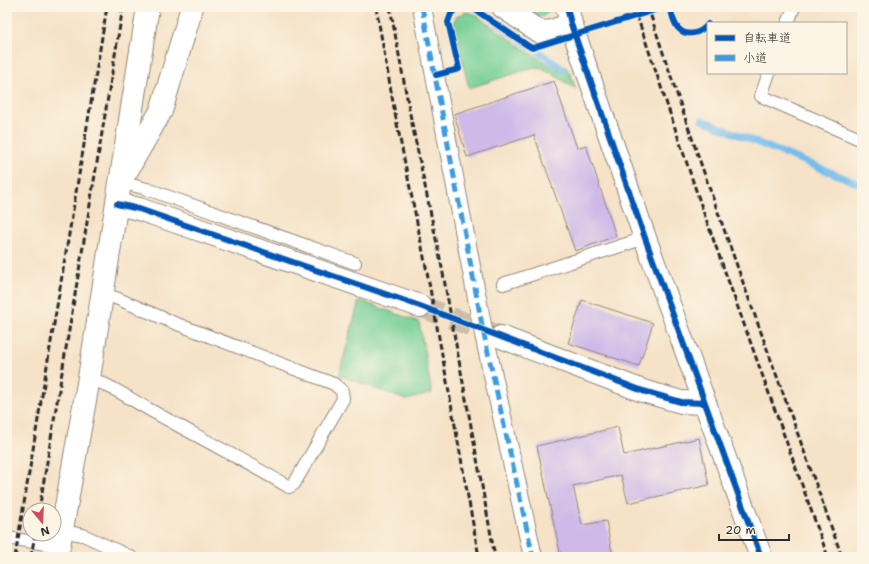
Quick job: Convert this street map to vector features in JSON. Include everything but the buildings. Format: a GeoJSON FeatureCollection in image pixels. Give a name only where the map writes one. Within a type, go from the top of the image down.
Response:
{"type":"FeatureCollection","features":[{"type":"Feature","properties":{"kind":"street"},"geometry":{"type":"LineString","coordinates":[[59,544],[89,378],[148,7]]}},
{"type":"Feature","properties":{"kind":"street"},"geometry":{"type":"LineString","coordinates":[[120,182],[161,111],[192,7]]}},
{"type":"Feature","properties":{"kind":"street"},"geometry":{"type":"LineString","coordinates":[[422,7],[484,330],[533,557]]}},
{"type":"Feature","properties":{"kind":"street"},"geometry":{"type":"LineString","coordinates":[[503,7],[538,31],[549,32],[569,15],[645,238],[761,557]]}},
{"type":"Feature","properties":{"kind":"street"},"geometry":{"type":"LineString","coordinates":[[117,204],[152,213],[420,306]]}},
{"type":"Feature","properties":{"kind":"street"},"geometry":{"type":"LineString","coordinates":[[501,337],[644,391],[682,402],[704,403]]}},
{"type":"Feature","properties":{"kind":"lane"},"geometry":{"type":"LineString","coordinates":[[788,22],[794,7]]}},
{"type":"Feature","properties":{"kind":"lane"},"geometry":{"type":"LineString","coordinates":[[769,74],[761,96],[862,140]]}},
{"type":"Feature","properties":{"kind":"lane"},"geometry":{"type":"LineString","coordinates":[[120,182],[147,188],[355,263]]}},
{"type":"Feature","properties":{"kind":"lane"},"geometry":{"type":"LineString","coordinates":[[503,284],[645,238]]}},
{"type":"Feature","properties":{"kind":"lane"},"geometry":{"type":"LineString","coordinates":[[89,378],[103,382],[150,410],[240,458],[289,487],[294,484],[343,399],[342,391],[334,384],[172,322],[116,298],[102,294]]}},
{"type":"Feature","properties":{"kind":"lane"},"geometry":{"type":"LineString","coordinates":[[7,538],[59,544],[83,534],[131,557]]}},
{"type":"Feature","properties":{"kind":"green space"},"geometry":{"type":"Polygon","coordinates":[[[526,7],[552,7],[553,9],[542,17],[526,7]]]}},
{"type":"Feature","properties":{"kind":"green space"},"geometry":{"type":"Polygon","coordinates":[[[467,12],[474,14],[560,72],[565,66],[570,73],[576,89],[543,68],[535,67],[469,88],[453,24],[458,16],[467,12]]]}},
{"type":"Feature","properties":{"kind":"green space"},"geometry":{"type":"Polygon","coordinates":[[[359,300],[419,322],[432,393],[406,400],[339,375],[359,300]]]}},
{"type":"Feature","properties":{"kind":"waterway"},"geometry":{"type":"LineString","coordinates":[[475,7],[563,69]]}},
{"type":"Feature","properties":{"kind":"waterway"},"geometry":{"type":"LineString","coordinates":[[702,120],[862,185]]}},
{"type":"Feature","properties":{"kind":"tunnel"},"geometry":{"type":"LineString","coordinates":[[420,306],[501,337]]}},
{"type":"Feature","properties":{"kind":"railway"},"geometry":{"type":"LineString","coordinates":[[15,557],[107,7]]}},
{"type":"Feature","properties":{"kind":"railway"},"geometry":{"type":"LineString","coordinates":[[40,502],[123,7]]}},
{"type":"Feature","properties":{"kind":"railway"},"geometry":{"type":"LineString","coordinates":[[376,7],[396,119],[427,272],[479,557]]}},
{"type":"Feature","properties":{"kind":"railway"},"geometry":{"type":"LineString","coordinates":[[390,7],[410,114],[442,268],[495,557]]}},
{"type":"Feature","properties":{"kind":"railway"},"geometry":{"type":"LineString","coordinates":[[634,7],[702,208],[828,557]]}},
{"type":"Feature","properties":{"kind":"railway"},"geometry":{"type":"LineString","coordinates":[[648,7],[719,214],[842,557]]}},
{"type":"Feature","properties":{"kind":"railway"},"geometry":{"type":"LineString","coordinates":[[31,557],[34,542]]}},
{"type":"Feature","properties":{"kind":"marked path"},"geometry":{"type":"LineString","coordinates":[[422,7],[483,330],[533,557]]}},
{"type":"Feature","properties":{"kind":"cycle path"},"geometry":{"type":"LineString","coordinates":[[436,75],[459,69],[448,22],[451,14],[458,7]]}},
{"type":"Feature","properties":{"kind":"cycle path"},"geometry":{"type":"LineString","coordinates":[[464,7],[474,9],[532,48],[665,7]]}},
{"type":"Feature","properties":{"kind":"cycle path"},"geometry":{"type":"LineString","coordinates":[[567,7],[571,24],[645,238],[761,557]]}},
{"type":"Feature","properties":{"kind":"cycle path"},"geometry":{"type":"LineString","coordinates":[[670,7],[676,26],[686,33],[690,34],[698,32],[707,25]]}},
{"type":"Feature","properties":{"kind":"cycle path"},"geometry":{"type":"LineString","coordinates":[[117,204],[139,209],[420,306],[643,391],[681,402],[704,403]]}}]}
